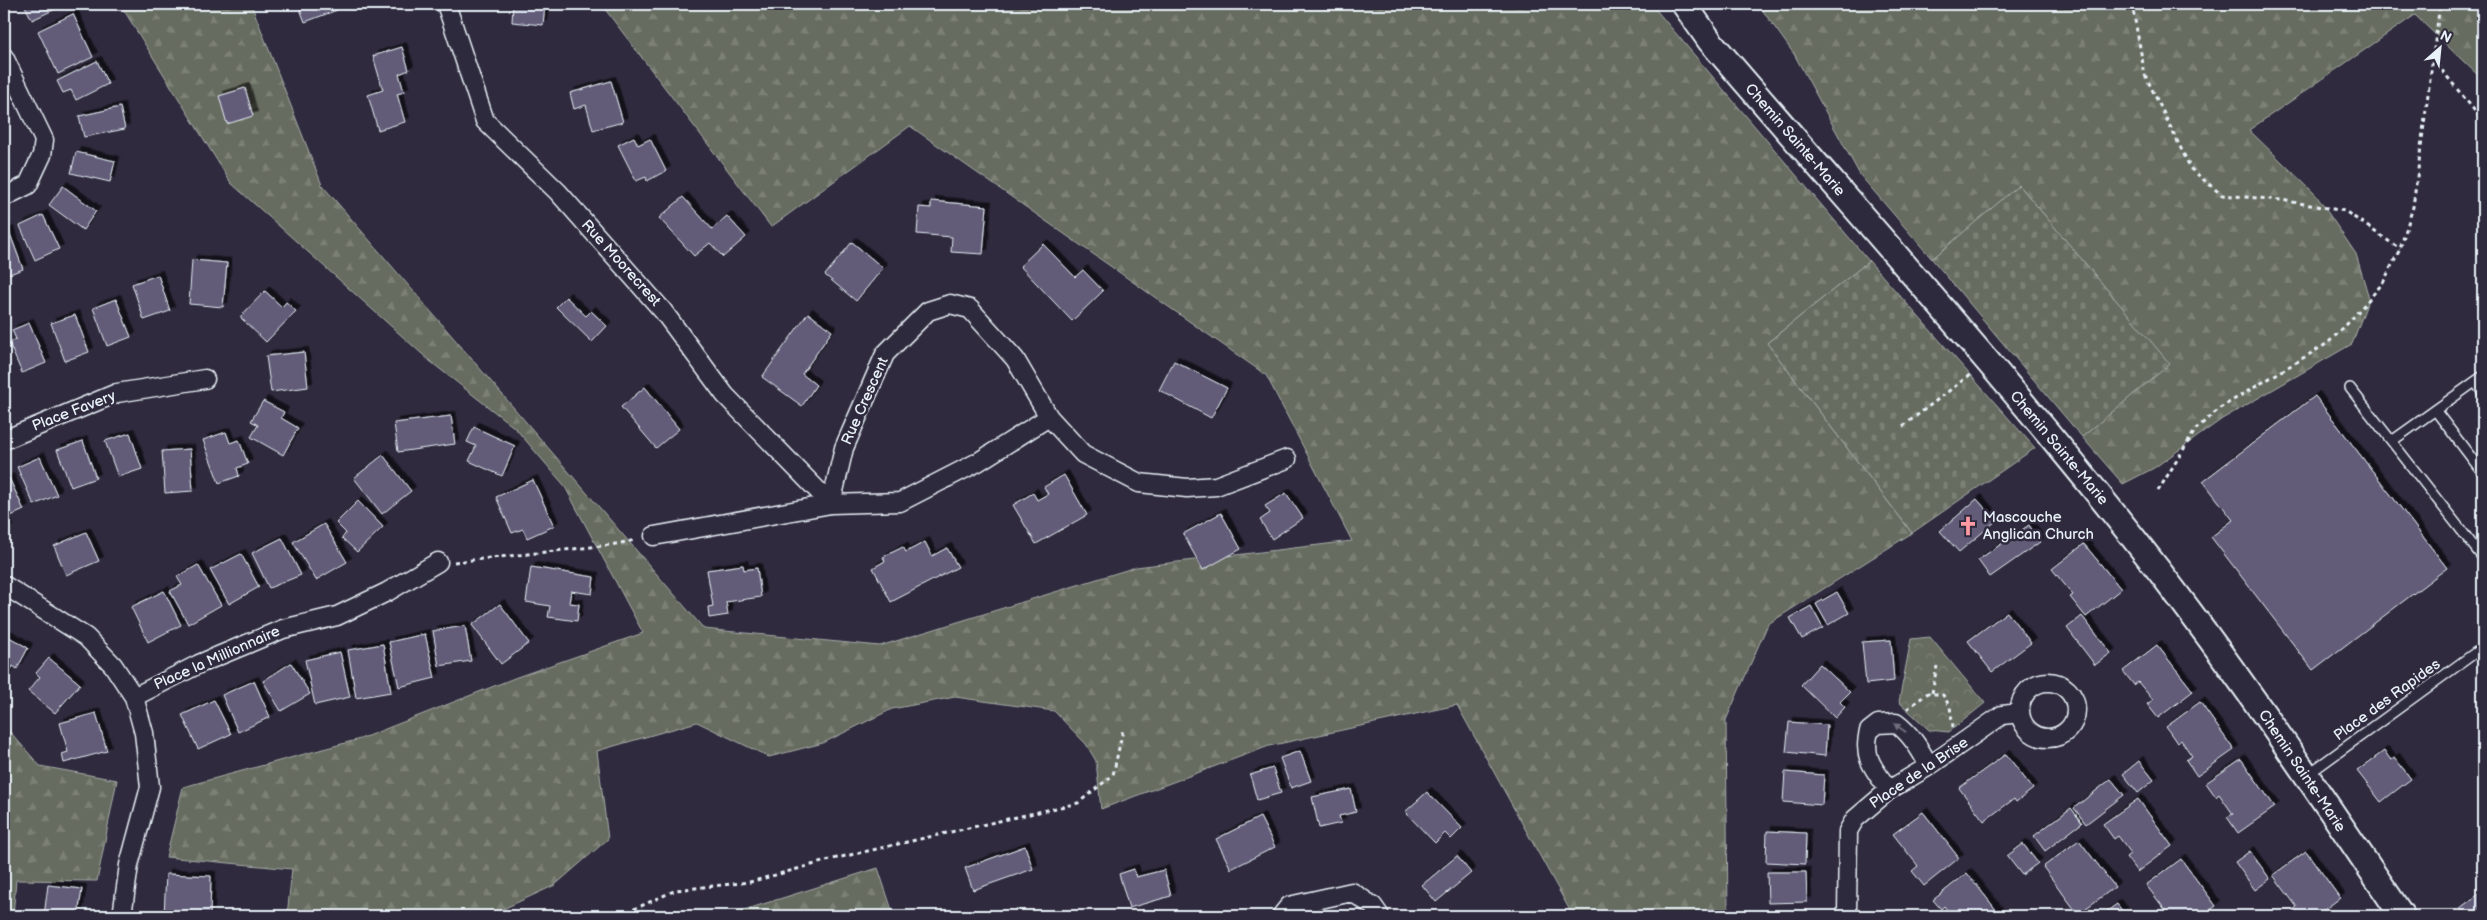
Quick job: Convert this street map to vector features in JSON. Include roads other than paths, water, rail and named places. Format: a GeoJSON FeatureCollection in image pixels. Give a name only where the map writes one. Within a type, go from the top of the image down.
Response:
{"type":"FeatureCollection","features":[{"type":"Feature","properties":{"kind":"street","name":"Rue Moorecrest"},"geometry":{"type":"LineString","coordinates":[[446,4],[485,121],[558,192],[663,311],[725,395],[831,504]]}},
{"type":"Feature","properties":{"kind":"street","name":"Chemin Sainte-Marie"},"geometry":{"type":"LineString","coordinates":[[1684,4],[1710,41],[1987,361],[2159,571],[2307,775],[2402,916]]}},
{"type":"Feature","properties":{"kind":"street"},"geometry":{"type":"LineString","coordinates":[[4,57],[44,140],[42,155],[28,185],[4,197]]}},
{"type":"Feature","properties":{"kind":"street","name":"Rue Crescent"},"geometry":{"type":"LineString","coordinates":[[831,504],[844,448],[885,354],[928,311],[950,304],[970,309],[1015,359],[1049,417],[1083,454],[1139,483],[1187,488],[1216,486],[1287,459]]}},
{"type":"Feature","properties":{"kind":"street","name":"Place Favery"},"geometry":{"type":"LineString","coordinates":[[4,440],[117,393],[205,379]]}},
{"type":"Feature","properties":{"kind":"street"},"geometry":{"type":"LineString","coordinates":[[654,536],[831,504],[900,502],[978,462],[1049,417]]}},
{"type":"Feature","properties":{"kind":"street","name":"Place la Millionnaire"},"geometry":{"type":"LineString","coordinates":[[134,697],[199,664],[283,628],[337,616],[387,592],[438,562]]}},
{"type":"Feature","properties":{"kind":"street"},"geometry":{"type":"LineString","coordinates":[[4,585],[86,637],[113,665],[134,697],[144,733],[150,787],[129,865],[122,916]]}},
{"type":"Feature","properties":{"kind":"street","name":"Place de la Brise"},"geometry":{"type":"LineString","coordinates":[[1847,916],[1848,831],[1856,819],[1889,790],[1929,766],[2002,715],[2020,714]]}},
{"type":"Feature","properties":{"kind":"street"},"geometry":{"type":"LineString","coordinates":[[1889,790],[1869,760],[1865,746],[1868,731],[1878,724],[1896,723],[1918,746],[1929,766]]}},
{"type":"Feature","properties":{"kind":"street"},"geometry":{"type":"LineString","coordinates":[[1281,916],[1289,906],[1352,892],[1373,906],[1380,916]]}},
{"type":"Feature","properties":{"kind":"lane"},"geometry":{"type":"LineString","coordinates":[[2392,441],[2483,376]]}},
{"type":"Feature","properties":{"kind":"lane"},"geometry":{"type":"LineString","coordinates":[[2475,382],[2483,394]]}},
{"type":"Feature","properties":{"kind":"lane"},"geometry":{"type":"LineString","coordinates":[[2350,388],[2483,558]]}},
{"type":"Feature","properties":{"kind":"lane"},"geometry":{"type":"LineString","coordinates":[[2435,410],[2483,473]]}},
{"type":"Feature","properties":{"kind":"lane","name":"Place des Rapides"},"geometry":{"type":"LineString","coordinates":[[2307,775],[2483,647]]}},
{"type":"Feature","properties":{"kind":"place","name":"Mascouche Anglican Church"},"geometry":{"type":"Point","coordinates":[1968,526]}}]}
